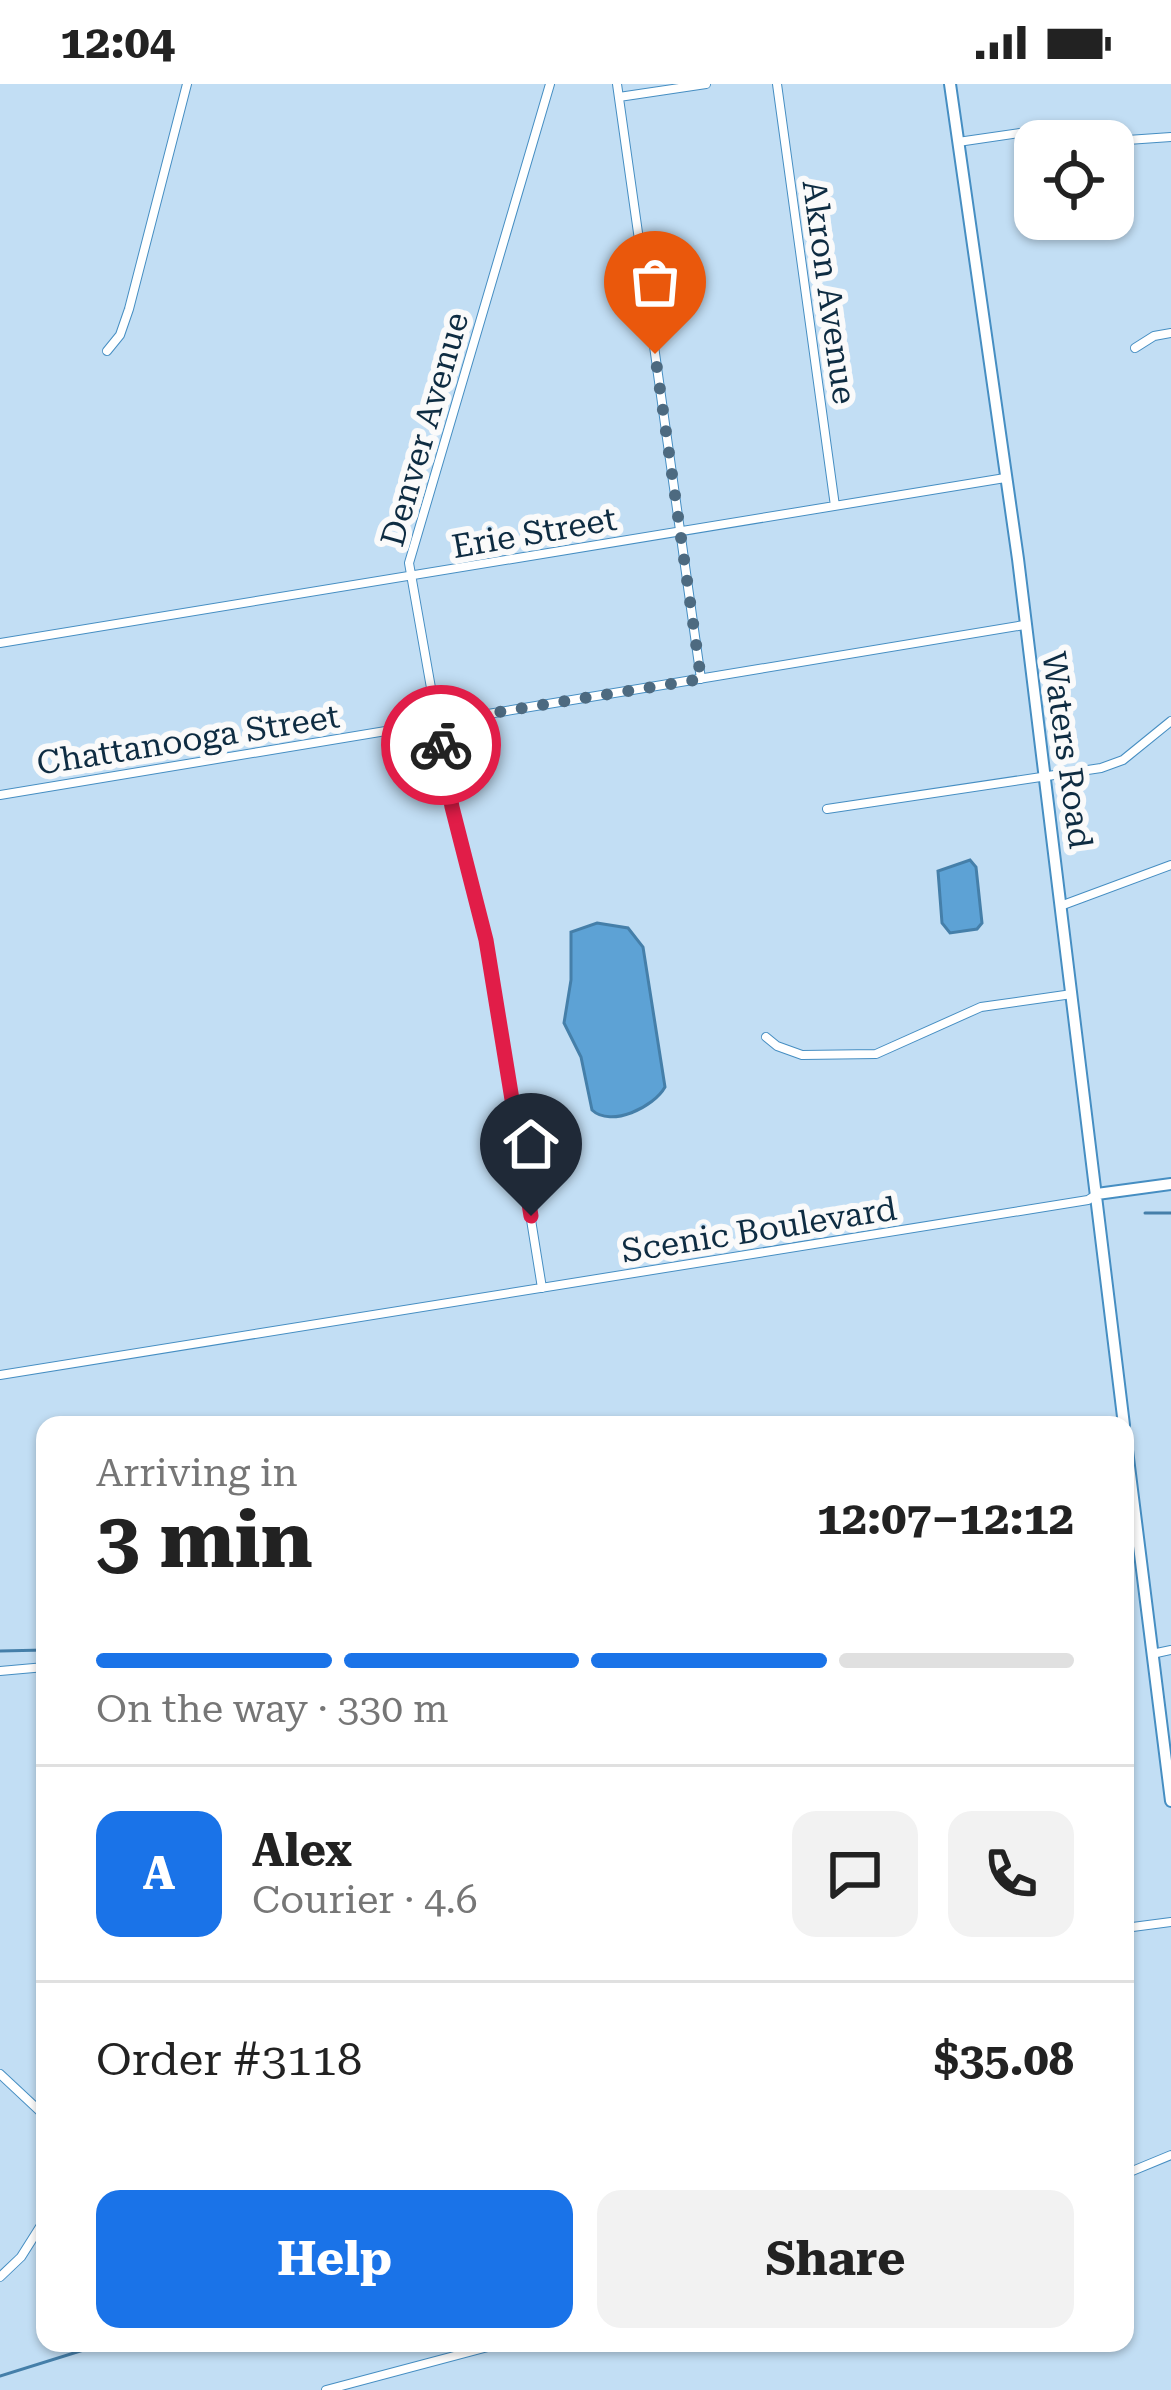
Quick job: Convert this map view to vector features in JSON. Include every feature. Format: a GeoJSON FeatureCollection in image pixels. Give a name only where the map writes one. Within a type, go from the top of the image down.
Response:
{"type":"FeatureCollection","features":[{"type":"Feature","properties":{"kind":"street"},"geometry":{"type":"LineString","coordinates":[[107,351],[120,335],[129,309],[187,84]]}},
{"type":"Feature","properties":{"kind":"street","name":"Denver Avenue"},"geometry":{"type":"LineString","coordinates":[[542,1288],[492,973],[452,807],[411,554],[550,84]]}},
{"type":"Feature","properties":{"kind":"street"},"geometry":{"type":"LineString","coordinates":[[617,84],[701,679]]}},
{"type":"Feature","properties":{"kind":"street"},"geometry":{"type":"LineString","coordinates":[[619,97],[706,84]]}},
{"type":"Feature","properties":{"kind":"street","name":"Akron Avenue"},"geometry":{"type":"LineString","coordinates":[[777,84],[835,506]]}},
{"type":"Feature","properties":{"kind":"street","name":"Waters Road"},"geometry":{"type":"LineString","coordinates":[[950,84],[1063,905],[1123,1416]]}},
{"type":"Feature","properties":{"kind":"street"},"geometry":{"type":"LineString","coordinates":[[958,142],[1014,134]]}},
{"type":"Feature","properties":{"kind":"street"},"geometry":{"type":"LineString","coordinates":[[1134,139],[1171,136]]}},
{"type":"Feature","properties":{"kind":"street"},"geometry":{"type":"LineString","coordinates":[[1136,348],[1154,336],[1171,333]]}},
{"type":"Feature","properties":{"kind":"street","name":"Erie Street"},"geometry":{"type":"LineString","coordinates":[[0,644],[1005,478]]}},
{"type":"Feature","properties":{"kind":"street","name":"Chattanooga Street"},"geometry":{"type":"LineString","coordinates":[[0,795],[1024,625]]}},
{"type":"Feature","properties":{"kind":"street"},"geometry":{"type":"LineString","coordinates":[[827,809],[1113,764],[1171,721]]}},
{"type":"Feature","properties":{"kind":"street"},"geometry":{"type":"LineString","coordinates":[[1063,905],[1171,865]]}},
{"type":"Feature","properties":{"kind":"street"},"geometry":{"type":"LineString","coordinates":[[766,1037],[802,1055],[877,1054],[981,1007],[1073,994]]}},
{"type":"Feature","properties":{"kind":"street"},"geometry":{"type":"LineString","coordinates":[[1097,1194],[1171,1184]]}},
{"type":"Feature","properties":{"kind":"street","name":"Scenic Boulevard"},"geometry":{"type":"LineString","coordinates":[[0,1376],[1088,1200],[1097,1194]]}},
{"type":"Feature","properties":{"kind":"street","name":"Waters Road"},"geometry":{"type":"LineString","coordinates":[[1134,1509],[1171,1801]]}},
{"type":"Feature","properties":{"kind":"street"},"geometry":{"type":"LineString","coordinates":[[1152,1654],[1171,1650]]}},
{"type":"Feature","properties":{"kind":"street"},"geometry":{"type":"LineString","coordinates":[[0,1672],[36,1668]]}},
{"type":"Feature","properties":{"kind":"street"},"geometry":{"type":"LineString","coordinates":[[1134,1927],[1171,1922]]}},
{"type":"Feature","properties":{"kind":"street"},"geometry":{"type":"LineString","coordinates":[[0,2074],[36,2108]]}},
{"type":"Feature","properties":{"kind":"street"},"geometry":{"type":"LineString","coordinates":[[1134,2170],[1171,2156]]}},
{"type":"Feature","properties":{"kind":"street"},"geometry":{"type":"LineString","coordinates":[[0,2278],[36,2233]]}},
{"type":"Feature","properties":{"kind":"street"},"geometry":{"type":"LineString","coordinates":[[326,2390],[468,2352]]}},
{"type":"Feature","properties":{"kind":"water"},"geometry":{"type":"Polygon","coordinates":[[[970,860],[976,867],[982,923],[977,929],[950,933],[942,923],[938,871],[970,860]]]}},
{"type":"Feature","properties":{"kind":"water"},"geometry":{"type":"Polygon","coordinates":[[[597,923],[628,928],[643,947],[665,1087],[642,1108],[621,1116],[592,1110],[581,1057],[564,1023],[571,980],[571,932],[597,923]]]}},
{"type":"Feature","properties":{"kind":"waterway"},"geometry":{"type":"LineString","coordinates":[[1145,1213],[1171,1213]]}},
{"type":"Feature","properties":{"kind":"waterway"},"geometry":{"type":"LineString","coordinates":[[0,1651],[36,1650]]}},
{"type":"Feature","properties":{"kind":"waterway"},"geometry":{"type":"LineString","coordinates":[[0,2376],[77,2352]]}},
{"type":"Feature","properties":{"kind":"way so far"},"geometry":{"type":"LineString","coordinates":[[441,745],[438,722],[701,679],[655,354]]}},
{"type":"Feature","properties":{"kind":"route"},"geometry":{"type":"LineString","coordinates":[[441,745],[486,940],[531,1216]]}}]}
